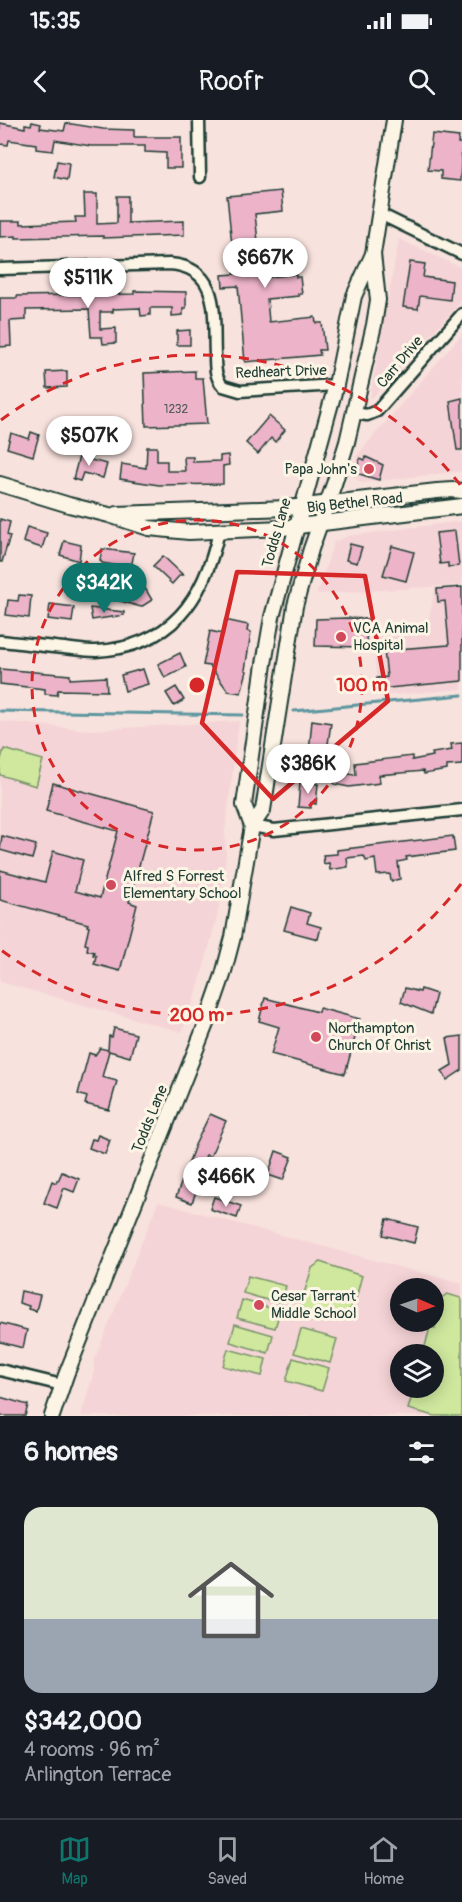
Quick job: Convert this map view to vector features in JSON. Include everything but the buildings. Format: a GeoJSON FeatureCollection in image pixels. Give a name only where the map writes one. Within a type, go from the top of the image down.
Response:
{"type":"FeatureCollection","features":[{"type":"Feature","properties":{"kind":"main road","name":"Todds Lane"},"geometry":{"type":"LineString","coordinates":[[252,826],[244,805],[264,664],[278,590],[336,385],[354,296],[373,254],[394,120]]}},
{"type":"Feature","properties":{"kind":"main road","name":"Todds Lane"},"geometry":{"type":"LineString","coordinates":[[52,1416],[215,999],[233,937],[252,826],[263,810],[295,606],[354,413],[378,300],[373,254]]}},
{"type":"Feature","properties":{"kind":"main road","name":"Big Bethel Road"},"geometry":{"type":"LineString","coordinates":[[0,484],[149,528],[189,532],[297,526],[462,506]]}},
{"type":"Feature","properties":{"kind":"main road","name":"Big Bethel Road"},"geometry":{"type":"LineString","coordinates":[[109,515],[302,507],[446,490],[462,491]]}},
{"type":"Feature","properties":{"kind":"street"},"geometry":{"type":"LineString","coordinates":[[199,120],[200,177]]}},
{"type":"Feature","properties":{"kind":"street"},"geometry":{"type":"LineString","coordinates":[[380,214],[462,254]]}},
{"type":"Feature","properties":{"kind":"street","name":"Redheart Drive"},"geometry":{"type":"LineString","coordinates":[[0,269],[170,264],[190,268],[200,276],[211,292],[216,372],[223,386],[240,391],[336,385]]}},
{"type":"Feature","properties":{"kind":"street","name":"Carr Drive"},"geometry":{"type":"LineString","coordinates":[[354,413],[367,415],[377,411],[462,314]]}},
{"type":"Feature","properties":{"kind":"street"},"geometry":{"type":"LineString","coordinates":[[0,641],[93,651],[121,648],[149,640],[182,613],[196,595],[207,573],[219,531]]}},
{"type":"Feature","properties":{"kind":"street"},"geometry":{"type":"LineString","coordinates":[[252,826],[273,830],[462,810]]}},
{"type":"Feature","properties":{"kind":"street"},"geometry":{"type":"LineString","coordinates":[[0,1370],[63,1385]]}},
{"type":"Feature","properties":{"kind":"highlighted area"},"geometry":{"type":"Polygon","coordinates":[[[237,572],[365,576],[388,701],[273,799],[202,723],[237,572]]]}},
{"type":"Feature","properties":{"kind":"shaded area"},"geometry":{"type":"Polygon","coordinates":[[[399,239],[462,268],[462,301],[372,398],[370,397],[399,239]]]}},
{"type":"Feature","properties":{"kind":"shaded area"},"geometry":{"type":"Polygon","coordinates":[[[462,334],[462,471],[362,483],[354,477],[353,471],[357,455],[462,334]]]}},
{"type":"Feature","properties":{"kind":"shaded area"},"geometry":{"type":"Polygon","coordinates":[[[462,521],[462,585],[317,594],[334,542],[348,536],[462,521]]]}},
{"type":"Feature","properties":{"kind":"shaded area"},"geometry":{"type":"Polygon","coordinates":[[[462,587],[462,689],[378,696],[373,638],[427,630],[435,588],[462,587]]]}},
{"type":"Feature","properties":{"kind":"shaded area","name":"Alfred S Forrest Elementary School"},"geometry":{"type":"Polygon","coordinates":[[[0,721],[89,730],[239,721],[225,831],[226,856],[218,913],[199,985],[182,1032],[0,982],[0,721]]]}},
{"type":"Feature","properties":{"kind":"shaded area","name":"Cesar Tarrant Middle School"},"geometry":{"type":"Polygon","coordinates":[[[158,1202],[440,1278],[390,1278],[390,1332],[444,1332],[444,1279],[462,1284],[462,1416],[81,1416],[94,1371],[94,1361],[158,1202]]]}},
{"type":"Feature","properties":{"kind":"green space"},"geometry":{"type":"Polygon","coordinates":[[[4,749],[43,760],[36,786],[0,775],[0,762],[4,749]]]}},
{"type":"Feature","properties":{"kind":"green space"},"geometry":{"type":"Polygon","coordinates":[[[320,1262],[362,1276],[355,1300],[349,1310],[336,1317],[312,1319],[297,1316],[312,1268],[320,1262]]]}},
{"type":"Feature","properties":{"kind":"green space"},"geometry":{"type":"Polygon","coordinates":[[[248,1276],[286,1286],[281,1304],[243,1293],[248,1276]]]}},
{"type":"Feature","properties":{"kind":"green space"},"geometry":{"type":"Polygon","coordinates":[[[447,1294],[461,1298],[462,1301],[462,1416],[435,1416],[408,1409],[411,1398],[444,1398],[444,1344],[426,1344],[429,1332],[444,1332],[444,1296],[447,1294]]]}},
{"type":"Feature","properties":{"kind":"green space"},"geometry":{"type":"Polygon","coordinates":[[[242,1300],[280,1311],[275,1328],[237,1318],[242,1300]]]}},
{"type":"Feature","properties":{"kind":"green space"},"geometry":{"type":"Polygon","coordinates":[[[235,1324],[273,1335],[268,1353],[230,1342],[235,1324]]]}},
{"type":"Feature","properties":{"kind":"green space"},"geometry":{"type":"Polygon","coordinates":[[[301,1329],[337,1339],[330,1363],[294,1353],[301,1329]]]}},
{"type":"Feature","properties":{"kind":"green space"},"geometry":{"type":"Polygon","coordinates":[[[228,1349],[266,1359],[262,1376],[223,1366],[228,1349]]]}},
{"type":"Feature","properties":{"kind":"green space"},"geometry":{"type":"Polygon","coordinates":[[[293,1358],[329,1368],[322,1391],[286,1381],[293,1358]]]}},
{"type":"Feature","properties":{"kind":"waterway"},"geometry":{"type":"LineString","coordinates":[[294,711],[462,695]]}},
{"type":"Feature","properties":{"kind":"waterway"},"geometry":{"type":"LineString","coordinates":[[0,711],[243,715]]}},
{"type":"Feature","properties":{"kind":"place","name":"Papa John's"},"geometry":{"type":"Point","coordinates":[369,469]}},
{"type":"Feature","properties":{"kind":"place","name":"VCA Animal Hospital"},"geometry":{"type":"Point","coordinates":[341,637]}},
{"type":"Feature","properties":{"kind":"place","name":"Alfred S Forrest Elementary School"},"geometry":{"type":"Point","coordinates":[111,885]}},
{"type":"Feature","properties":{"kind":"place","name":"Northampton Church Of Christ"},"geometry":{"type":"Point","coordinates":[316,1037]}},
{"type":"Feature","properties":{"kind":"place","name":"Cesar Tarrant Middle School"},"geometry":{"type":"Point","coordinates":[259,1305]}}]}
